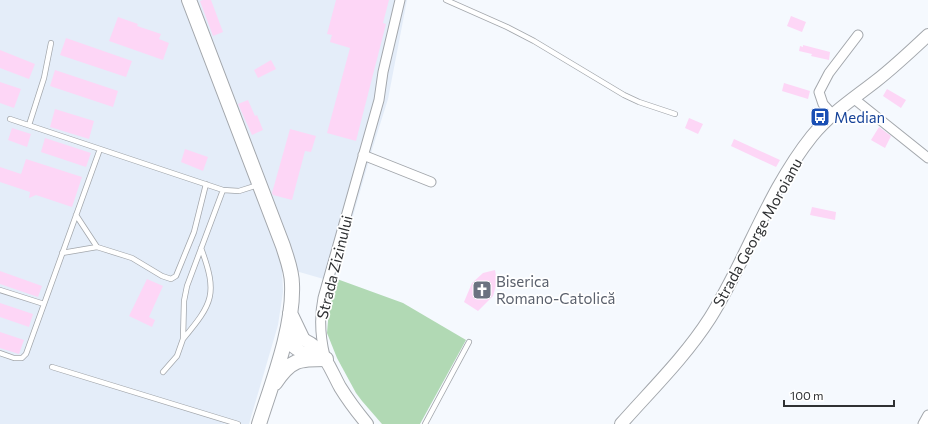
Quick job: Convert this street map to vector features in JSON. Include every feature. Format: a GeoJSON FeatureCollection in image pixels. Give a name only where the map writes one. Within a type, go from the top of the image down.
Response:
{"type":"FeatureCollection","features":[{"type":"Feature","properties":{"kind":"main road"},"geometry":{"type":"LineString","coordinates":[[189,0],[260,184],[290,267],[292,285],[290,313],[285,338],[259,424]]}},
{"type":"Feature","properties":{"kind":"main road","name":"Strada George Moroianu"},"geometry":{"type":"LineString","coordinates":[[621,424],[676,364],[694,341],[722,297],[775,193],[811,137],[832,114],[886,73],[927,36]]}},
{"type":"Feature","properties":{"kind":"main road"},"geometry":{"type":"LineString","coordinates":[[290,313],[302,338]]}},
{"type":"Feature","properties":{"kind":"main road"},"geometry":{"type":"LineString","coordinates":[[285,338],[292,347],[300,352],[326,359]]}},
{"type":"Feature","properties":{"kind":"main road"},"geometry":{"type":"LineString","coordinates":[[285,338],[302,338],[315,347],[326,359]]}},
{"type":"Feature","properties":{"kind":"main road"},"geometry":{"type":"LineString","coordinates":[[269,391],[282,372],[292,363],[301,360],[326,359]]}},
{"type":"Feature","properties":{"kind":"main road","name":"Strada Zizinului"},"geometry":{"type":"LineString","coordinates":[[326,359],[351,405],[367,424]]}},
{"type":"Feature","properties":{"kind":"street","name":"Strada Zizinului"},"geometry":{"type":"LineString","coordinates":[[326,359],[321,336],[320,314],[323,298],[379,100],[383,72],[401,1]]}},
{"type":"Feature","properties":{"kind":"street"},"geometry":{"type":"LineString","coordinates":[[832,114],[823,104],[819,92],[829,73],[858,35]]}},
{"type":"Feature","properties":{"kind":"street"},"geometry":{"type":"LineString","coordinates":[[853,98],[928,158]]}},
{"type":"Feature","properties":{"kind":"street"},"geometry":{"type":"LineString","coordinates":[[363,155],[431,182]]}},
{"type":"Feature","properties":{"kind":"street"},"geometry":{"type":"LineString","coordinates":[[923,424],[928,415]]}},
{"type":"Feature","properties":{"kind":"lane"},"geometry":{"type":"LineString","coordinates":[[446,0],[507,27],[534,41],[624,95],[639,102],[675,114]]}},
{"type":"Feature","properties":{"kind":"lane"},"geometry":{"type":"LineString","coordinates":[[29,125],[44,78],[51,43]]}},
{"type":"Feature","properties":{"kind":"lane"},"geometry":{"type":"LineString","coordinates":[[10,119],[223,190],[238,190],[260,184]]}},
{"type":"Feature","properties":{"kind":"lane"},"geometry":{"type":"LineString","coordinates":[[0,353],[14,358],[22,358],[26,354],[100,149]]}},
{"type":"Feature","properties":{"kind":"lane"},"geometry":{"type":"LineString","coordinates":[[62,253],[97,247],[132,258],[162,276],[172,280],[176,276],[194,232],[206,184]]}},
{"type":"Feature","properties":{"kind":"lane"},"geometry":{"type":"LineString","coordinates":[[183,340],[185,294],[223,190]]}},
{"type":"Feature","properties":{"kind":"lane"},"geometry":{"type":"LineString","coordinates":[[76,215],[97,247]]}},
{"type":"Feature","properties":{"kind":"lane"},"geometry":{"type":"LineString","coordinates":[[163,372],[177,356],[183,340],[199,320],[209,303],[211,289],[209,271],[201,248]]}},
{"type":"Feature","properties":{"kind":"lane"},"geometry":{"type":"LineString","coordinates":[[0,290],[44,304]]}},
{"type":"Feature","properties":{"kind":"lane"},"geometry":{"type":"LineString","coordinates":[[424,424],[469,342]]}},
{"type":"Feature","properties":{"kind":"lane"},"geometry":{"type":"LineString","coordinates":[[52,367],[238,424]]}},
{"type":"Feature","properties":{"kind":"shaded area"},"geometry":{"type":"Polygon","coordinates":[[[0,0],[407,0],[388,99],[334,282],[282,267],[283,292],[278,325],[249,424],[0,424],[0,0]]]}},
{"type":"Feature","properties":{"kind":"green space"},"geometry":{"type":"Polygon","coordinates":[[[337,279],[403,303],[466,340],[420,424],[382,424],[356,393],[337,358],[327,333],[329,309],[337,279]]]}},
{"type":"Feature","properties":{"kind":"building"},"geometry":{"type":"Polygon","coordinates":[[[211,0],[223,32],[213,36],[200,1],[211,0]]]}},
{"type":"Feature","properties":{"kind":"building"},"geometry":{"type":"Polygon","coordinates":[[[336,0],[389,0],[383,23],[386,24],[356,141],[327,133],[350,48],[330,42],[332,35],[327,34],[336,0]]]}},
{"type":"Feature","properties":{"kind":"building"},"geometry":{"type":"Polygon","coordinates":[[[791,16],[806,22],[802,32],[787,26],[791,16]]]}},
{"type":"Feature","properties":{"kind":"building"},"geometry":{"type":"Polygon","coordinates":[[[118,17],[138,24],[137,26],[161,34],[159,39],[169,43],[163,60],[109,41],[118,17]]]}},
{"type":"Feature","properties":{"kind":"building"},"geometry":{"type":"Polygon","coordinates":[[[66,38],[132,61],[126,77],[60,55],[66,38]]]}},
{"type":"Feature","properties":{"kind":"building"},"geometry":{"type":"Polygon","coordinates":[[[803,45],[830,52],[829,60],[811,56],[812,54],[799,51],[800,46],[803,47],[803,45]]]}},
{"type":"Feature","properties":{"kind":"building"},"geometry":{"type":"Polygon","coordinates":[[[0,50],[35,64],[29,79],[0,68],[0,50]]]}},
{"type":"Feature","properties":{"kind":"building"},"geometry":{"type":"Polygon","coordinates":[[[271,60],[276,69],[258,78],[254,70],[271,60]]]}},
{"type":"Feature","properties":{"kind":"building"},"geometry":{"type":"Polygon","coordinates":[[[55,70],[118,91],[113,107],[50,86],[55,70]]]}},
{"type":"Feature","properties":{"kind":"building"},"geometry":{"type":"Polygon","coordinates":[[[0,82],[21,89],[14,108],[0,103],[0,82]]]}},
{"type":"Feature","properties":{"kind":"building"},"geometry":{"type":"Polygon","coordinates":[[[784,83],[810,91],[808,99],[782,91],[784,83]]]}},
{"type":"Feature","properties":{"kind":"building"},"geometry":{"type":"Polygon","coordinates":[[[887,89],[906,100],[901,108],[883,96],[887,89]]]}},
{"type":"Feature","properties":{"kind":"building"},"geometry":{"type":"Polygon","coordinates":[[[248,100],[255,116],[257,115],[263,130],[252,135],[238,104],[248,100]]]}},
{"type":"Feature","properties":{"kind":"building"},"geometry":{"type":"Polygon","coordinates":[[[55,109],[94,121],[89,139],[50,127],[55,109]]]}},
{"type":"Feature","properties":{"kind":"building"},"geometry":{"type":"Polygon","coordinates":[[[689,118],[703,124],[698,134],[685,128],[689,118]]]}},
{"type":"Feature","properties":{"kind":"building"},"geometry":{"type":"Polygon","coordinates":[[[879,127],[891,136],[885,148],[871,140],[879,127]]]}},
{"type":"Feature","properties":{"kind":"building"},"geometry":{"type":"Polygon","coordinates":[[[12,128],[31,134],[27,147],[8,140],[12,128]]]}},
{"type":"Feature","properties":{"kind":"building"},"geometry":{"type":"Polygon","coordinates":[[[290,129],[316,136],[311,152],[305,151],[292,200],[273,195],[272,193],[290,129]]]}},
{"type":"Feature","properties":{"kind":"building"},"geometry":{"type":"Polygon","coordinates":[[[45,138],[91,153],[86,167],[41,152],[45,138]]]}},
{"type":"Feature","properties":{"kind":"building"},"geometry":{"type":"Polygon","coordinates":[[[734,139],[780,160],[776,167],[731,146],[734,139]]]}},
{"type":"Feature","properties":{"kind":"building"},"geometry":{"type":"Polygon","coordinates":[[[185,149],[208,157],[203,171],[181,162],[185,149]]]}},
{"type":"Feature","properties":{"kind":"building"},"geometry":{"type":"Polygon","coordinates":[[[26,159],[82,177],[72,207],[36,195],[29,198],[30,192],[0,182],[0,167],[21,174],[26,159]]]}},
{"type":"Feature","properties":{"kind":"building"},"geometry":{"type":"Polygon","coordinates":[[[812,207],[836,212],[835,220],[810,215],[812,207]]]}},
{"type":"Feature","properties":{"kind":"building","name":"Biserica Romano-Catolică"},"geometry":{"type":"Polygon","coordinates":[[[495,270],[497,282],[493,296],[478,311],[464,302],[472,283],[483,273],[495,270]]]}},
{"type":"Feature","properties":{"kind":"building"},"geometry":{"type":"Polygon","coordinates":[[[0,271],[42,286],[38,297],[0,284],[0,271]]]}},
{"type":"Feature","properties":{"kind":"building"},"geometry":{"type":"Polygon","coordinates":[[[147,279],[163,286],[149,317],[155,320],[152,327],[129,316],[147,279]]]}},
{"type":"Feature","properties":{"kind":"building"},"geometry":{"type":"Polygon","coordinates":[[[0,303],[33,314],[29,327],[0,317],[0,303]]]}},
{"type":"Feature","properties":{"kind":"building"},"geometry":{"type":"Polygon","coordinates":[[[0,332],[24,340],[19,354],[0,348],[0,332]]]}},
{"type":"Feature","properties":{"kind":"place","name":"Median"},"geometry":{"type":"Point","coordinates":[820,117]}},
{"type":"Feature","properties":{"kind":"place","name":"Biserica Romano-Catolică"},"geometry":{"type":"Point","coordinates":[482,290]}}]}
